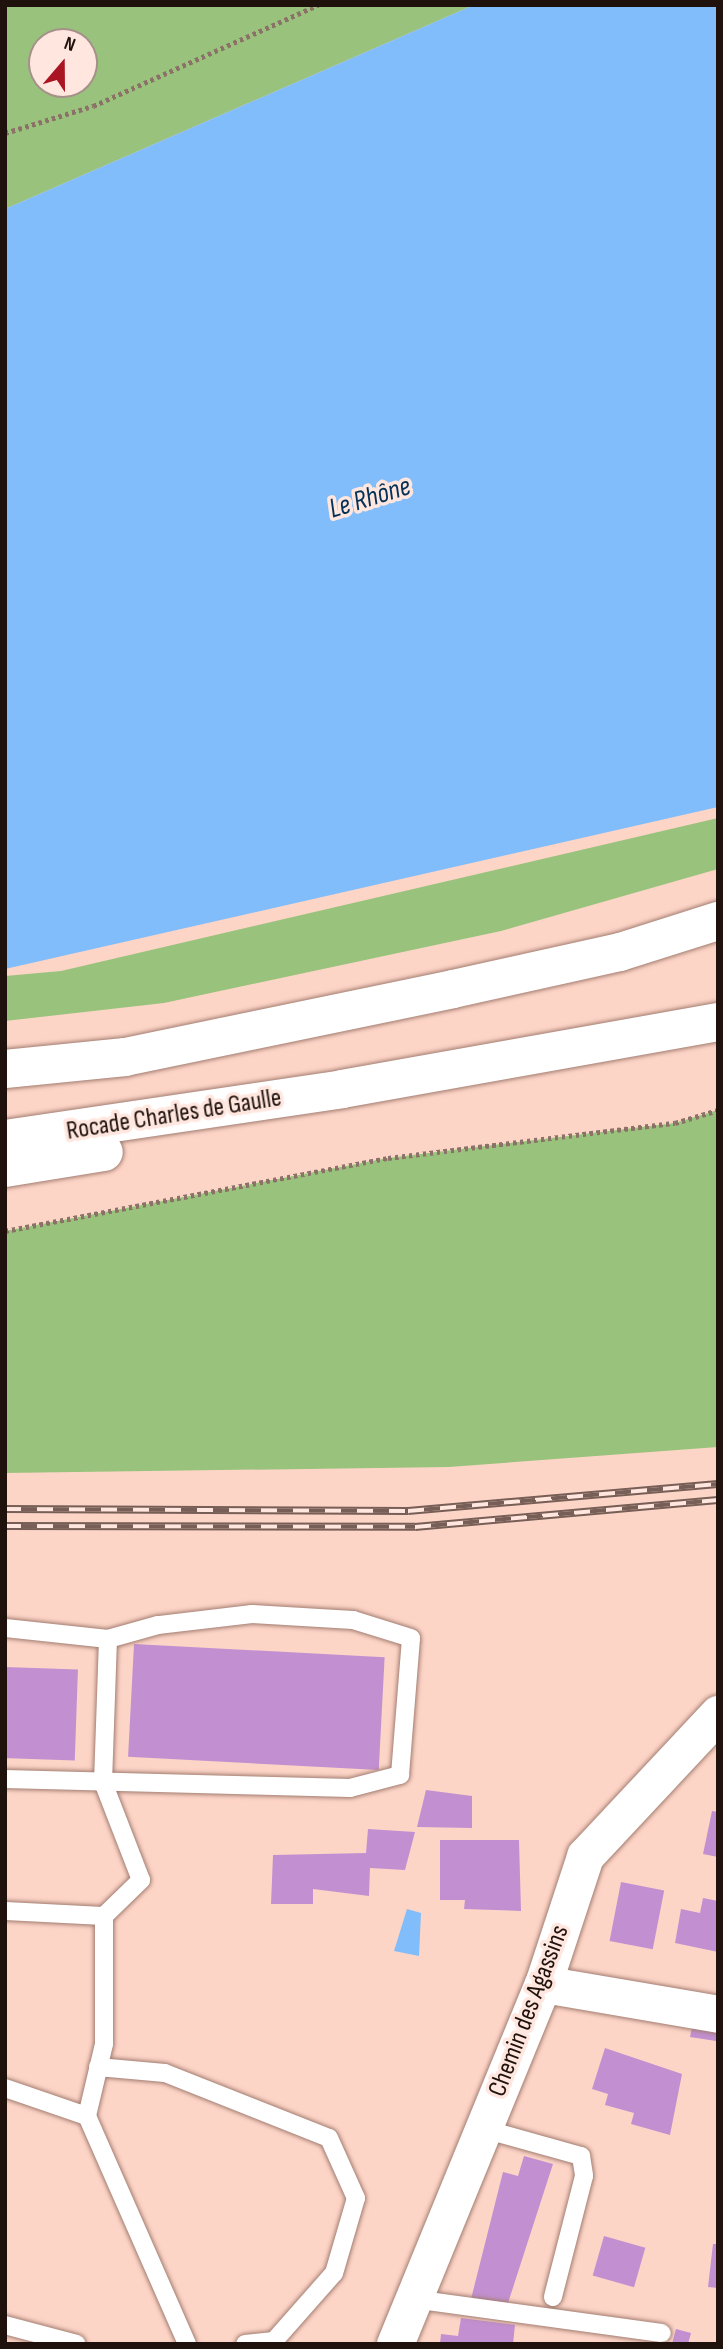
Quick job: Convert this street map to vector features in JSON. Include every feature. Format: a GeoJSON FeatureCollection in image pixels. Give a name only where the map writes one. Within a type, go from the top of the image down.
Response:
{"type":"FeatureCollection","features":[{"type":"Feature","properties":{"kind":"highway"},"geometry":{"type":"LineString","coordinates":[[5,1069],[125,1057],[453,989],[620,952],[718,921]]}},
{"type":"Feature","properties":{"kind":"highway","name":"Rocade Charles de Gaulle"},"geometry":{"type":"LineString","coordinates":[[5,1139],[342,1090],[718,1022]]}},
{"type":"Feature","properties":{"kind":"highway"},"geometry":{"type":"LineString","coordinates":[[5,1168],[299,1120],[342,1090]]}},
{"type":"Feature","properties":{"kind":"street","name":"Chemin des Agassins"},"geometry":{"type":"LineString","coordinates":[[395,2344],[543,1984],[584,1856],[718,1714]]}},
{"type":"Feature","properties":{"kind":"street"},"geometry":{"type":"LineString","coordinates":[[543,1984],[718,2014]]}},
{"type":"Feature","properties":{"kind":"lane"},"geometry":{"type":"LineString","coordinates":[[5,1628],[108,1639],[158,1625],[252,1614],[353,1620],[411,1638],[400,1776],[350,1788],[5,1779]]}},
{"type":"Feature","properties":{"kind":"lane"},"geometry":{"type":"LineString","coordinates":[[108,1639],[103,1782],[141,1880],[104,1916],[98,2067],[87,2116],[187,2344]]}},
{"type":"Feature","properties":{"kind":"lane"},"geometry":{"type":"LineString","coordinates":[[5,1911],[104,1916]]}},
{"type":"Feature","properties":{"kind":"lane"},"geometry":{"type":"LineString","coordinates":[[98,2067],[164,2073],[329,2137],[356,2198],[334,2273],[274,2341],[245,2344]]}},
{"type":"Feature","properties":{"kind":"lane"},"geometry":{"type":"LineString","coordinates":[[5,2088],[87,2116]]}},
{"type":"Feature","properties":{"kind":"lane"},"geometry":{"type":"LineString","coordinates":[[484,2129],[581,2156],[584,2176],[553,2297]]}},
{"type":"Feature","properties":{"kind":"lane"},"geometry":{"type":"LineString","coordinates":[[414,2299],[662,2333]]}},
{"type":"Feature","properties":{"kind":"lane"},"geometry":{"type":"LineString","coordinates":[[5,2325],[77,2344]]}},
{"type":"Feature","properties":{"kind":"path"},"geometry":{"type":"LineString","coordinates":[[5,133],[93,106],[318,5]]}},
{"type":"Feature","properties":{"kind":"path"},"geometry":{"type":"LineString","coordinates":[[5,1231],[388,1158],[675,1123],[718,1110]]}},
{"type":"Feature","properties":{"kind":"green space"},"geometry":{"type":"Polygon","coordinates":[[[5,5],[474,5],[5,209],[5,5]]]}},
{"type":"Feature","properties":{"kind":"green space"},"geometry":{"type":"Polygon","coordinates":[[[718,818],[718,869],[501,931],[164,1003],[5,1021],[5,976],[61,971],[718,818]]]}},
{"type":"Feature","properties":{"kind":"green space"},"geometry":{"type":"Polygon","coordinates":[[[718,1110],[718,1447],[449,1467],[5,1473],[5,1231],[388,1158],[675,1123],[718,1110]]]}},
{"type":"Feature","properties":{"kind":"water","name":"Le Rhône"},"geometry":{"type":"Polygon","coordinates":[[[474,5],[718,5],[718,807],[5,969],[5,209],[474,5]]]}},
{"type":"Feature","properties":{"kind":"water"},"geometry":{"type":"Polygon","coordinates":[[[407,1909],[421,1913],[419,1956],[394,1951],[407,1909]]]}},
{"type":"Feature","properties":{"kind":"building"},"geometry":{"type":"Polygon","coordinates":[[[134,1644],[385,1657],[379,1770],[128,1757],[134,1644]]]}},
{"type":"Feature","properties":{"kind":"building"},"geometry":{"type":"Polygon","coordinates":[[[5,1667],[78,1670],[75,1760],[5,1758],[5,1667]]]}},
{"type":"Feature","properties":{"kind":"building"},"geometry":{"type":"Polygon","coordinates":[[[426,1790],[472,1796],[472,1828],[417,1827],[426,1790]]]}},
{"type":"Feature","properties":{"kind":"building"},"geometry":{"type":"Polygon","coordinates":[[[712,1811],[718,1812],[718,1857],[703,1854],[712,1811]]]}},
{"type":"Feature","properties":{"kind":"building"},"geometry":{"type":"Polygon","coordinates":[[[368,1829],[415,1832],[405,1870],[370,1868],[369,1896],[313,1889],[313,1904],[271,1904],[273,1855],[366,1853],[368,1829]]]}},
{"type":"Feature","properties":{"kind":"building"},"geometry":{"type":"Polygon","coordinates":[[[440,1840],[519,1840],[521,1911],[464,1909],[465,1900],[440,1900],[440,1840]]]}},
{"type":"Feature","properties":{"kind":"building"},"geometry":{"type":"Polygon","coordinates":[[[621,1882],[664,1890],[653,1949],[610,1941],[621,1882]]]}},
{"type":"Feature","properties":{"kind":"building"},"geometry":{"type":"Polygon","coordinates":[[[703,1898],[718,1901],[718,1952],[675,1943],[681,1909],[700,1913],[703,1898]]]}},
{"type":"Feature","properties":{"kind":"building"},"geometry":{"type":"Polygon","coordinates":[[[692,2027],[718,2032],[718,2051],[716,2041],[690,2037],[692,2027]]]}},
{"type":"Feature","properties":{"kind":"building"},"geometry":{"type":"Polygon","coordinates":[[[605,2048],[682,2074],[670,2135],[631,2124],[634,2113],[605,2105],[608,2094],[592,2089],[605,2048]]]}},
{"type":"Feature","properties":{"kind":"building"},"geometry":{"type":"Polygon","coordinates":[[[524,2156],[553,2164],[508,2303],[471,2299],[503,2172],[518,2176],[524,2156]]]}},
{"type":"Feature","properties":{"kind":"building"},"geometry":{"type":"Polygon","coordinates":[[[604,2236],[645,2248],[634,2287],[593,2275],[604,2236]]]}},
{"type":"Feature","properties":{"kind":"building"},"geometry":{"type":"Polygon","coordinates":[[[713,2244],[718,2244],[718,2288],[708,2287],[713,2244]]]}},
{"type":"Feature","properties":{"kind":"building"},"geometry":{"type":"Polygon","coordinates":[[[461,2318],[515,2325],[513,2344],[440,2344],[441,2334],[458,2336],[461,2318]]]}},
{"type":"Feature","properties":{"kind":"building"},"geometry":{"type":"Polygon","coordinates":[[[676,2329],[691,2333],[688,2344],[672,2344],[676,2329]]]}},
{"type":"Feature","properties":{"kind":"railway"},"geometry":{"type":"LineString","coordinates":[[5,1509],[408,1511],[718,1484]]}},
{"type":"Feature","properties":{"kind":"railway"},"geometry":{"type":"LineString","coordinates":[[5,1526],[415,1527],[718,1500]]}}]}
